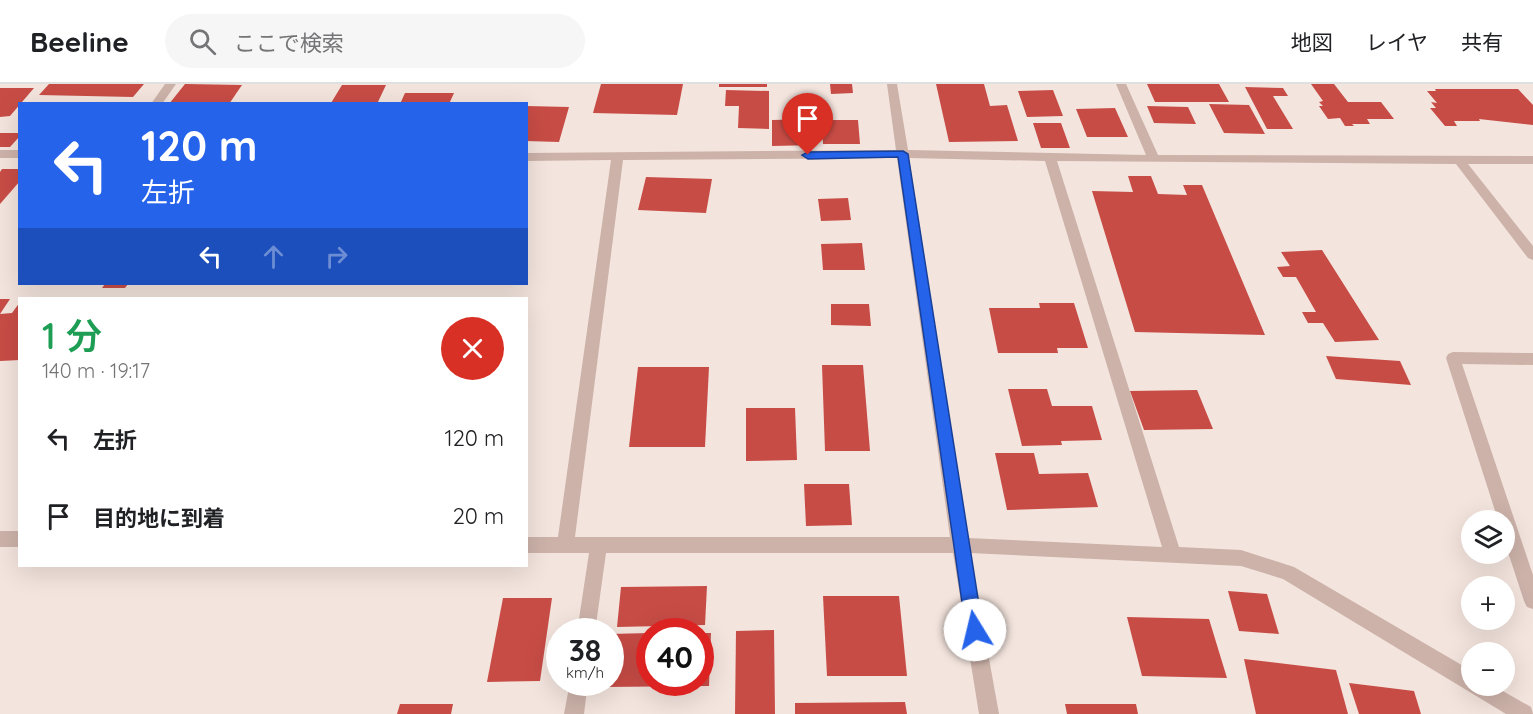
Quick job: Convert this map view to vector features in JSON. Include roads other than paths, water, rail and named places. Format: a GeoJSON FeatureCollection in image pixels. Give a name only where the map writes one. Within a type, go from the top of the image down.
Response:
{"type":"FeatureCollection","features":[{"type":"Feature","properties":{"kind":"street"},"geometry":{"type":"LineString","coordinates":[[158,102],[171,84]]}},
{"type":"Feature","properties":{"kind":"street"},"geometry":{"type":"LineString","coordinates":[[892,84],[960,545],[989,714]]}},
{"type":"Feature","properties":{"kind":"street"},"geometry":{"type":"LineString","coordinates":[[1121,84],[1154,159]]}},
{"type":"Feature","properties":{"kind":"street"},"geometry":{"type":"LineString","coordinates":[[0,154],[18,154]]}},
{"type":"Feature","properties":{"kind":"street"},"geometry":{"type":"LineString","coordinates":[[528,157],[903,154],[1154,159],[1533,160]]}},
{"type":"Feature","properties":{"kind":"street"},"geometry":{"type":"LineString","coordinates":[[1050,157],[1173,555]]}},
{"type":"Feature","properties":{"kind":"street"},"geometry":{"type":"LineString","coordinates":[[565,546],[618,158]]}},
{"type":"Feature","properties":{"kind":"street"},"geometry":{"type":"LineString","coordinates":[[1459,160],[1533,255]]}},
{"type":"Feature","properties":{"kind":"street"},"geometry":{"type":"LineString","coordinates":[[1533,359],[1453,358],[1533,601]]}},
{"type":"Feature","properties":{"kind":"street"},"geometry":{"type":"LineString","coordinates":[[0,539],[18,539]]}},
{"type":"Feature","properties":{"kind":"street"},"geometry":{"type":"LineString","coordinates":[[528,545],[960,545],[1241,558],[1288,573],[1461,675]]}},
{"type":"Feature","properties":{"kind":"street"},"geometry":{"type":"LineString","coordinates":[[588,618],[599,545]]}},
{"type":"Feature","properties":{"kind":"street"},"geometry":{"type":"LineString","coordinates":[[574,714],[577,696]]}},
{"type":"Feature","properties":{"kind":"street"},"geometry":{"type":"LineString","coordinates":[[1494,696],[1524,714]]}}]}
